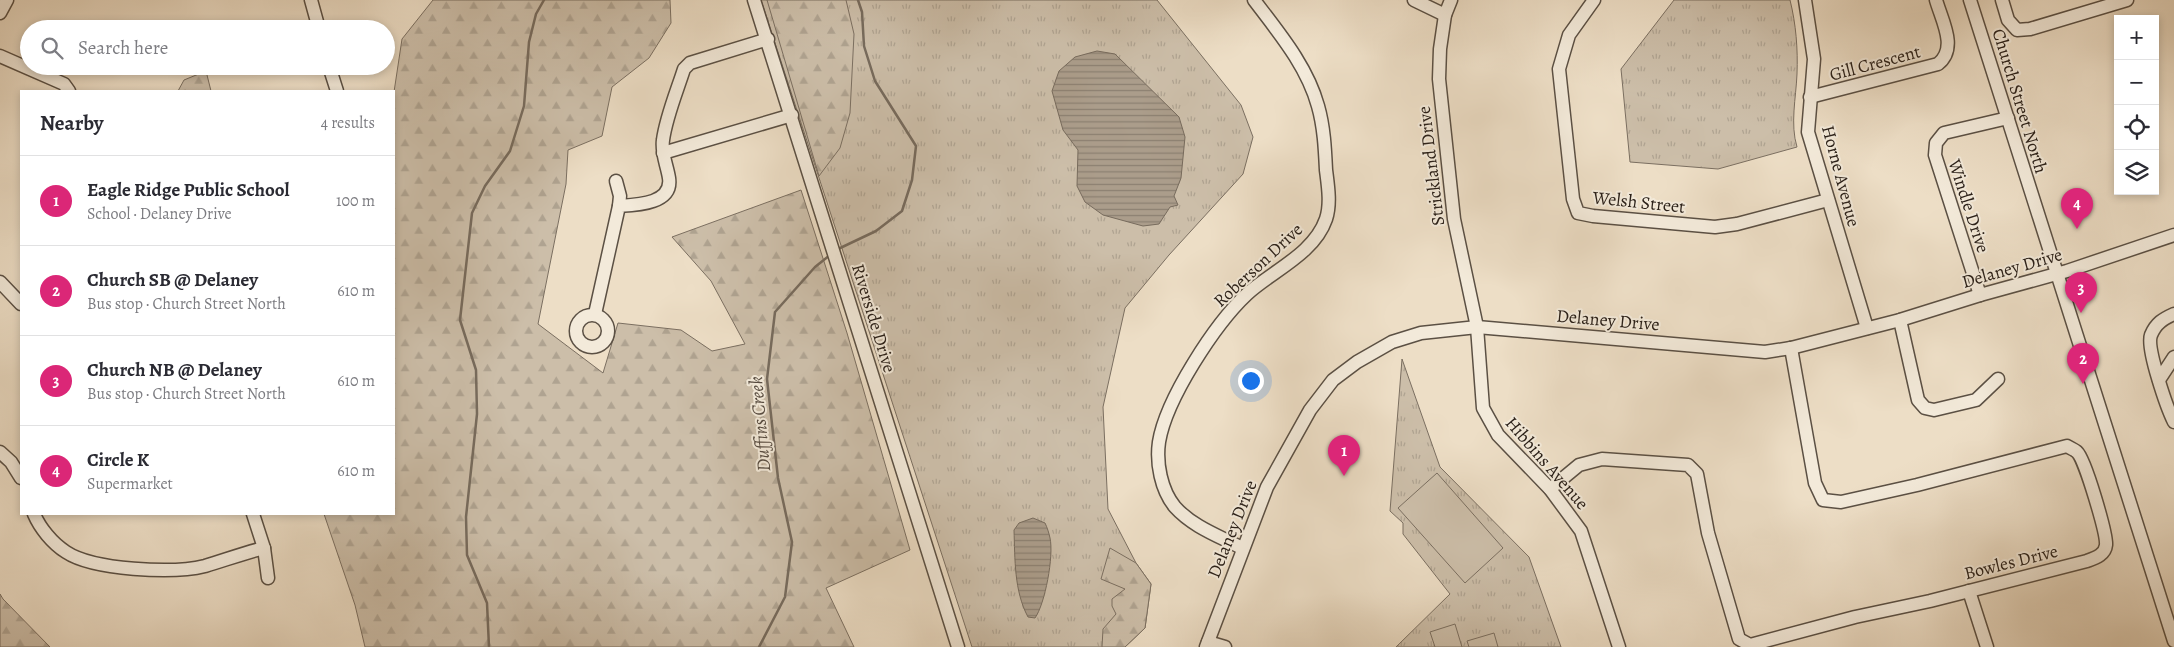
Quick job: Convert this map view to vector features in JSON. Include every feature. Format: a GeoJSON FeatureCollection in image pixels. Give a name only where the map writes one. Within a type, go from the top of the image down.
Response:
{"type":"FeatureCollection","features":[{"type":"Feature","properties":{"kind":"street"},"geometry":{"type":"LineString","coordinates":[[0,13],[7,0]]}},
{"type":"Feature","properties":{"kind":"street"},"geometry":{"type":"LineString","coordinates":[[311,0],[317,20]]}},
{"type":"Feature","properties":{"kind":"street","name":"Riverside Drive"},"geometry":{"type":"LineString","coordinates":[[754,0],[792,115],[809,176],[840,268],[958,647]]}},
{"type":"Feature","properties":{"kind":"street","name":"Roberson Drive"},"geometry":{"type":"LineString","coordinates":[[1242,548],[1193,523],[1174,506],[1162,481],[1158,462],[1159,443],[1168,412],[1195,360],[1212,334],[1246,294],[1306,248],[1320,232],[1326,218],[1329,199],[1324,142],[1318,107],[1309,80],[1295,54],[1254,0]]}},
{"type":"Feature","properties":{"kind":"street"},"geometry":{"type":"LineString","coordinates":[[1414,0],[1445,15]]}},
{"type":"Feature","properties":{"kind":"street","name":"Strickland Drive"},"geometry":{"type":"LineString","coordinates":[[1451,0],[1445,15],[1440,49],[1442,108],[1454,219],[1477,326]]}},
{"type":"Feature","properties":{"kind":"street","name":"Welsh Street"},"geometry":{"type":"LineString","coordinates":[[1594,0],[1569,35],[1559,69],[1573,199],[1578,213],[1715,227],[1737,224],[1828,200]]}},
{"type":"Feature","properties":{"kind":"street","name":"Horne Avenue"},"geometry":{"type":"LineString","coordinates":[[1805,0],[1814,59],[1808,132],[1867,328]]}},
{"type":"Feature","properties":{"kind":"street","name":"Gill Crescent"},"geometry":{"type":"LineString","coordinates":[[1810,97],[1938,64],[1946,58],[1949,44],[1936,0]]}},
{"type":"Feature","properties":{"kind":"street","name":"Church Street North"},"geometry":{"type":"LineString","coordinates":[[1970,0],[2174,641]]}},
{"type":"Feature","properties":{"kind":"street"},"geometry":{"type":"LineString","coordinates":[[2002,0],[2008,20],[2018,30],[2030,29],[2127,0]]}},
{"type":"Feature","properties":{"kind":"street"},"geometry":{"type":"LineString","coordinates":[[618,206],[638,205],[664,195],[670,180],[663,153],[663,140],[684,69],[690,63],[768,39]]}},
{"type":"Feature","properties":{"kind":"street"},"geometry":{"type":"LineString","coordinates":[[0,56],[20,65]]}},
{"type":"Feature","properties":{"kind":"street"},"geometry":{"type":"LineString","coordinates":[[43,75],[64,84],[68,90]]}},
{"type":"Feature","properties":{"kind":"street"},"geometry":{"type":"LineString","coordinates":[[332,75],[336,90]]}},
{"type":"Feature","properties":{"kind":"street"},"geometry":{"type":"LineString","coordinates":[[663,153],[792,115]]}},
{"type":"Feature","properties":{"kind":"street","name":"Windle Drive"},"geometry":{"type":"LineString","coordinates":[[1980,295],[1935,156],[1936,143],[1944,134],[2008,118]]}},
{"type":"Feature","properties":{"kind":"street"},"geometry":{"type":"LineString","coordinates":[[596,314],[620,196],[616,181]]}},
{"type":"Feature","properties":{"kind":"street","name":"Delaney Drive"},"geometry":{"type":"LineString","coordinates":[[1207,645],[1242,548],[1267,487],[1310,410],[1333,380],[1357,362],[1392,342],[1421,333],[1477,326],[1765,352],[1791,348],[1900,320],[2057,274],[2174,235]]}},
{"type":"Feature","properties":{"kind":"street"},"geometry":{"type":"LineString","coordinates":[[0,282],[20,303]]}},
{"type":"Feature","properties":{"kind":"street"},"geometry":{"type":"LineString","coordinates":[[2174,314],[2162,320],[2150,337],[2151,353],[2174,422]]}},
{"type":"Feature","properties":{"kind":"street"},"geometry":{"type":"LineString","coordinates":[[1900,320],[1918,400],[1925,408],[1934,410],[1976,400],[1998,379]]}},
{"type":"Feature","properties":{"kind":"street","name":"Hibbins Avenue"},"geometry":{"type":"LineString","coordinates":[[1477,326],[1482,408],[1488,421],[1513,452],[1550,489],[1582,531],[1619,647]]}},
{"type":"Feature","properties":{"kind":"street","name":"Bowles Drive"},"geometry":{"type":"LineString","coordinates":[[1550,489],[1579,465],[1602,459],[1688,465],[1697,474],[1708,533],[1739,639],[1750,645],[1855,617],[2087,561],[2100,556],[2106,546],[2104,534],[2085,468],[2078,452],[2067,446],[1917,485],[1841,502],[1823,500],[1815,483],[1791,348]]}},
{"type":"Feature","properties":{"kind":"street"},"geometry":{"type":"LineString","coordinates":[[2159,380],[2174,357]]}},
{"type":"Feature","properties":{"kind":"street"},"geometry":{"type":"LineString","coordinates":[[0,452],[11,462],[20,476]]}},
{"type":"Feature","properties":{"kind":"street"},"geometry":{"type":"LineString","coordinates":[[34,515],[48,536],[66,552],[90,562],[136,569],[180,570],[204,566],[264,548]]}},
{"type":"Feature","properties":{"kind":"street"},"geometry":{"type":"LineString","coordinates":[[253,515],[264,548],[268,578]]}},
{"type":"Feature","properties":{"kind":"street"},"geometry":{"type":"LineString","coordinates":[[1969,591],[1987,647]]}},
{"type":"Feature","properties":{"kind":"street"},"geometry":{"type":"LineString","coordinates":[[1207,645],[1225,647]]}},
{"type":"Feature","properties":{"kind":"green space"},"geometry":{"type":"Polygon","coordinates":[[[433,0],[670,0],[671,23],[649,58],[612,87],[602,136],[568,150],[566,184],[538,324],[603,373],[618,323],[681,330],[712,351],[745,344],[711,281],[672,237],[801,190],[847,333],[910,550],[826,588],[854,647],[365,647],[355,605],[324,515],[395,515],[394,90],[402,39],[433,0]]]}},
{"type":"Feature","properties":{"kind":"green space"},"geometry":{"type":"Polygon","coordinates":[[[761,0],[1157,0],[1241,105],[1253,137],[1243,174],[1169,255],[1125,308],[1103,407],[1108,509],[1136,563],[1151,584],[1145,628],[1125,647],[972,647],[761,0]]]}},
{"type":"Feature","properties":{"kind":"green space"},"geometry":{"type":"Polygon","coordinates":[[[767,0],[846,0],[854,34],[850,113],[840,148],[819,176],[767,0]]]}},
{"type":"Feature","properties":{"kind":"green space"},"geometry":{"type":"Polygon","coordinates":[[[1674,0],[1790,0],[1797,46],[1794,129],[1797,147],[1718,169],[1630,162],[1621,69],[1674,0]]]}},
{"type":"Feature","properties":{"kind":"green space"},"geometry":{"type":"Polygon","coordinates":[[[196,75],[207,75],[211,90],[179,90],[184,80],[196,75]]]}},
{"type":"Feature","properties":{"kind":"green space"},"geometry":{"type":"Polygon","coordinates":[[[1402,359],[1440,467],[1529,557],[1561,647],[1396,647],[1450,594],[1403,534],[1403,523],[1390,511],[1402,359]]]}},
{"type":"Feature","properties":{"kind":"green space"},"geometry":{"type":"Polygon","coordinates":[[[1437,473],[1503,548],[1465,583],[1398,508],[1437,473]]]}},
{"type":"Feature","properties":{"kind":"green space"},"geometry":{"type":"Polygon","coordinates":[[[1110,548],[1136,563],[1151,584],[1145,628],[1125,647],[1102,647],[1103,629],[1116,614],[1112,606],[1112,599],[1125,589],[1101,579],[1110,548]]]}},
{"type":"Feature","properties":{"kind":"green space"},"geometry":{"type":"Polygon","coordinates":[[[0,594],[3,599],[50,647],[0,647],[0,594]]]}},
{"type":"Feature","properties":{"kind":"green space"},"geometry":{"type":"Polygon","coordinates":[[[1455,624],[1462,647],[1435,647],[1430,632],[1455,624]]]}},
{"type":"Feature","properties":{"kind":"green space"},"geometry":{"type":"Polygon","coordinates":[[[1494,633],[1498,647],[1469,647],[1467,641],[1494,633]]]}},
{"type":"Feature","properties":{"kind":"shaded area"},"geometry":{"type":"Polygon","coordinates":[[[1097,51],[1115,54],[1179,117],[1185,137],[1181,178],[1174,196],[1178,205],[1170,207],[1159,224],[1143,226],[1103,215],[1085,202],[1077,186],[1078,150],[1063,130],[1052,91],[1059,71],[1075,57],[1097,51]]]}},
{"type":"Feature","properties":{"kind":"shaded area"},"geometry":{"type":"Polygon","coordinates":[[[1033,518],[1045,523],[1051,546],[1050,568],[1045,591],[1035,618],[1028,617],[1020,597],[1016,575],[1014,530],[1019,523],[1033,518]]]}},
{"type":"Feature","properties":{"kind":"waterway"},"geometry":{"type":"LineString","coordinates":[[489,647],[487,603],[467,555],[466,517],[477,414],[476,370],[460,320],[472,213],[485,186],[510,151],[524,106],[529,42],[536,14],[544,0]]}},
{"type":"Feature","properties":{"kind":"waterway","name":"Duffins Creek"},"geometry":{"type":"LineString","coordinates":[[836,250],[876,231],[902,211],[912,180],[916,146],[875,81],[864,46],[862,12],[858,0]]}},
{"type":"Feature","properties":{"kind":"waterway","name":"Duffins Creek"},"geometry":{"type":"LineString","coordinates":[[759,647],[785,597],[792,542],[778,478],[767,379],[775,312],[815,267],[830,255]]}},
{"type":"Feature","properties":{"kind":"place","name":"Circle K"},"geometry":{"type":"Point","coordinates":[2077,229]}},
{"type":"Feature","properties":{"kind":"place","name":"Church NB @ Delaney"},"geometry":{"type":"Point","coordinates":[2081,313]}},
{"type":"Feature","properties":{"kind":"place","name":"Church SB @ Delaney"},"geometry":{"type":"Point","coordinates":[2083,384]}},
{"type":"Feature","properties":{"kind":"place","name":"Eagle Ridge Public School"},"geometry":{"type":"Point","coordinates":[1344,476]}}]}
